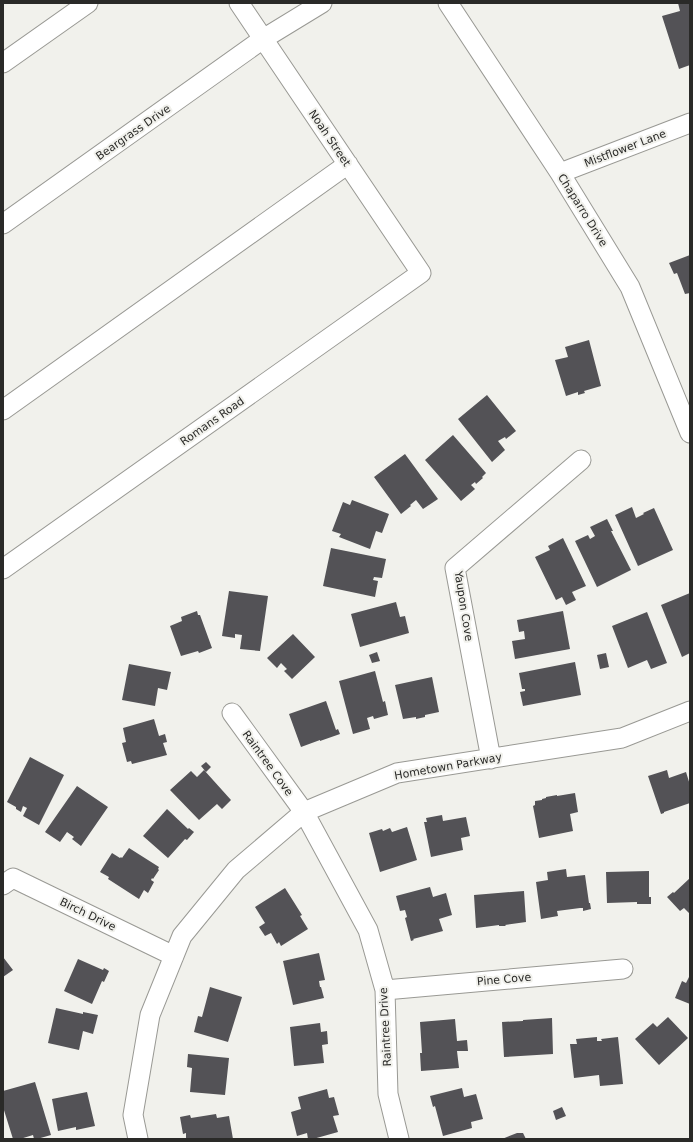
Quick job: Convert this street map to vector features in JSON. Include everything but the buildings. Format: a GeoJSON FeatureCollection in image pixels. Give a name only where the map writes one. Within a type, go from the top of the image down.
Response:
{"type":"FeatureCollection","features":[{"type":"Feature","properties":{"kind":"street"},"geometry":{"type":"LineString","coordinates":[[3,63],[88,3]]}},
{"type":"Feature","properties":{"kind":"street","name":"Noah Street"},"geometry":{"type":"LineString","coordinates":[[239,3],[421,273]]}},
{"type":"Feature","properties":{"kind":"street","name":"Beargrass Drive"},"geometry":{"type":"LineString","coordinates":[[3,224],[263,39],[322,3]]}},
{"type":"Feature","properties":{"kind":"street","name":"Chaparro Drive"},"geometry":{"type":"LineString","coordinates":[[448,3],[560,173],[630,288],[690,433]]}},
{"type":"Feature","properties":{"kind":"street","name":"Mistflower Lane"},"geometry":{"type":"LineString","coordinates":[[560,173],[690,123]]}},
{"type":"Feature","properties":{"kind":"street"},"geometry":{"type":"LineString","coordinates":[[3,410],[348,164]]}},
{"type":"Feature","properties":{"kind":"street","name":"Romans Road"},"geometry":{"type":"LineString","coordinates":[[3,569],[421,273]]}},
{"type":"Feature","properties":{"kind":"street","name":"Yaupon Cove"},"geometry":{"type":"LineString","coordinates":[[491,759],[455,568],[581,460]]}},
{"type":"Feature","properties":{"kind":"street","name":"Hometown Parkway"},"geometry":{"type":"LineString","coordinates":[[138,1139],[133,1115],[150,1015],[182,936],[236,870],[304,812],[397,773],[622,738],[690,711]]}},
{"type":"Feature","properties":{"kind":"street","name":"Raintree Cove"},"geometry":{"type":"LineString","coordinates":[[232,713],[304,812]]}},
{"type":"Feature","properties":{"kind":"street","name":"Raintree Drive"},"geometry":{"type":"LineString","coordinates":[[304,812],[368,930],[386,990],[388,1094],[399,1139]]}},
{"type":"Feature","properties":{"kind":"street","name":"Birch Drive"},"geometry":{"type":"LineString","coordinates":[[3,885],[13,878],[174,956]]}},
{"type":"Feature","properties":{"kind":"street","name":"Pine Cove"},"geometry":{"type":"LineString","coordinates":[[386,990],[623,969]]}}]}
